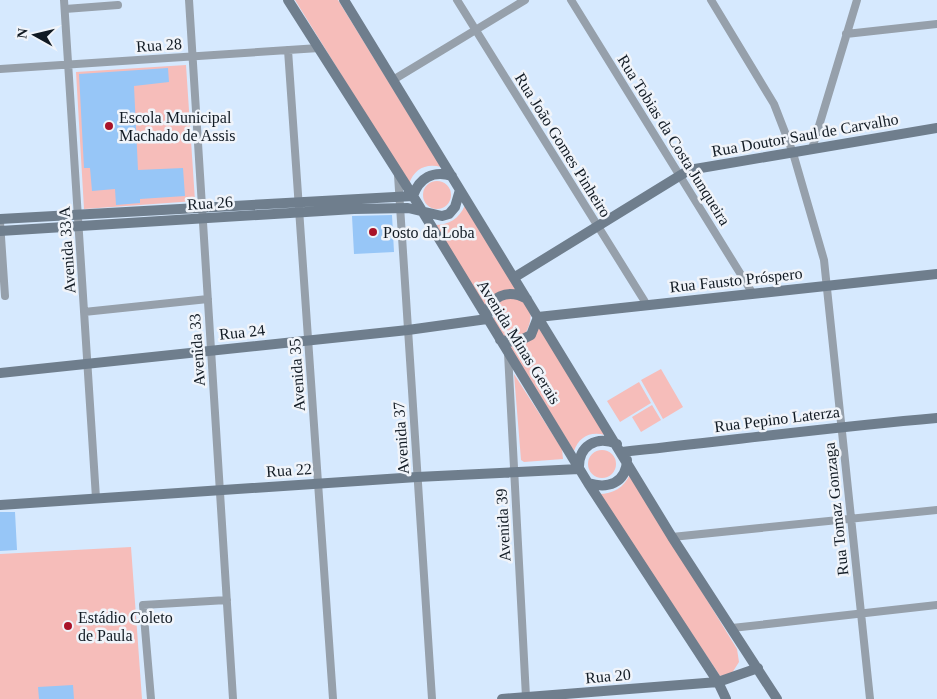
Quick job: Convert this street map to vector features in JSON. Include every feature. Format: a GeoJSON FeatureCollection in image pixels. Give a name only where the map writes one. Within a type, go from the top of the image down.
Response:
{"type":"FeatureCollection","features":[{"type":"Feature","properties":{"kind":"street","name":"Avenida 33"},"geometry":{"type":"LineString","coordinates":[[188,0],[233,699]]}},
{"type":"Feature","properties":{"kind":"street","name":"Avenida Minas Gerais"},"geometry":{"type":"LineString","coordinates":[[288,0],[413,196],[486,319],[579,469],[718,682],[726,699]]}},
{"type":"Feature","properties":{"kind":"street","name":"Avenida Minas Gerais"},"geometry":{"type":"LineString","coordinates":[[344,0],[622,452],[672,537],[777,699]]}},
{"type":"Feature","properties":{"kind":"street","name":"Rua João Gomes Pinheiro"},"geometry":{"type":"LineString","coordinates":[[456,0],[647,305]]}},
{"type":"Feature","properties":{"kind":"street"},"geometry":{"type":"LineString","coordinates":[[393,80],[525,0]]}},
{"type":"Feature","properties":{"kind":"street","name":"Rua Tobias da Costa Junqueira"},"geometry":{"type":"LineString","coordinates":[[571,0],[753,294]]}},
{"type":"Feature","properties":{"kind":"street","name":"Rua Tomaz Gonzaga"},"geometry":{"type":"LineString","coordinates":[[710,0],[774,104],[793,153],[824,260],[870,699]]}},
{"type":"Feature","properties":{"kind":"street"},"geometry":{"type":"LineString","coordinates":[[812,149],[857,0]]}},
{"type":"Feature","properties":{"kind":"street"},"geometry":{"type":"LineString","coordinates":[[64,4],[118,6]]}},
{"type":"Feature","properties":{"kind":"street","name":"Avenida 33 A"},"geometry":{"type":"LineString","coordinates":[[64,4],[96,498]]}},
{"type":"Feature","properties":{"kind":"street"},"geometry":{"type":"LineString","coordinates":[[846,34],[937,24]]}},
{"type":"Feature","properties":{"kind":"street","name":"Rua 28"},"geometry":{"type":"LineString","coordinates":[[0,69],[319,48]]}},
{"type":"Feature","properties":{"kind":"street","name":"Avenida 35"},"geometry":{"type":"LineString","coordinates":[[288,50],[333,699]]}},
{"type":"Feature","properties":{"kind":"street","name":"Rua Doutor Saul de Carvalho"},"geometry":{"type":"LineString","coordinates":[[515,277],[689,170],[937,128]]}},
{"type":"Feature","properties":{"kind":"street","name":"Avenida 37"},"geometry":{"type":"LineString","coordinates":[[398,174],[432,699]]}},
{"type":"Feature","properties":{"kind":"street"},"geometry":{"type":"LineString","coordinates":[[413,196],[416,187],[426,177],[439,174],[452,176]]}},
{"type":"Feature","properties":{"kind":"street"},"geometry":{"type":"LineString","coordinates":[[421,210],[442,216],[449,214],[459,199],[460,190]]}},
{"type":"Feature","properties":{"kind":"street","name":"Rua 26"},"geometry":{"type":"LineString","coordinates":[[0,231],[299,212],[399,196],[413,196]]}},
{"type":"Feature","properties":{"kind":"street","name":"Rua 26"},"geometry":{"type":"LineString","coordinates":[[0,220],[299,201],[421,210]]}},
{"type":"Feature","properties":{"kind":"street"},"geometry":{"type":"LineString","coordinates":[[138,211],[139,222]]}},
{"type":"Feature","properties":{"kind":"street"},"geometry":{"type":"LineString","coordinates":[[0,220],[5,296]]}},
{"type":"Feature","properties":{"kind":"street","name":"Rua Fausto Próspero"},"geometry":{"type":"LineString","coordinates":[[538,317],[937,274]]}},
{"type":"Feature","properties":{"kind":"street"},"geometry":{"type":"LineString","coordinates":[[486,319],[490,305],[500,296],[514,294],[528,300]]}},
{"type":"Feature","properties":{"kind":"street"},"geometry":{"type":"LineString","coordinates":[[84,312],[208,299]]}},
{"type":"Feature","properties":{"kind":"street"},"geometry":{"type":"LineString","coordinates":[[500,340],[517,342],[531,335],[538,317]]}},
{"type":"Feature","properties":{"kind":"street","name":"Rua 24"},"geometry":{"type":"LineString","coordinates":[[0,373],[408,330],[486,319]]}},
{"type":"Feature","properties":{"kind":"street","name":"Avenida 39"},"geometry":{"type":"LineString","coordinates":[[507,351],[526,697]]}},
{"type":"Feature","properties":{"kind":"street","name":"Rua Pepino Laterza"},"geometry":{"type":"LineString","coordinates":[[622,452],[790,434],[841,426],[937,418]]}},
{"type":"Feature","properties":{"kind":"street"},"geometry":{"type":"LineString","coordinates":[[579,469],[580,455],[590,444],[605,440],[622,452],[625,471],[615,484],[604,487],[588,483]]}},
{"type":"Feature","properties":{"kind":"street","name":"Rua 22"},"geometry":{"type":"LineString","coordinates":[[0,505],[318,483],[579,469]]}},
{"type":"Feature","properties":{"kind":"street"},"geometry":{"type":"LineString","coordinates":[[672,537],[937,510]]}},
{"type":"Feature","properties":{"kind":"street"},"geometry":{"type":"LineString","coordinates":[[151,699],[143,605],[227,600]]}},
{"type":"Feature","properties":{"kind":"street"},"geometry":{"type":"LineString","coordinates":[[732,628],[937,605]]}},
{"type":"Feature","properties":{"kind":"street","name":"Rua 20"},"geometry":{"type":"LineString","coordinates":[[502,699],[718,682],[758,668]]}},
{"type":"Feature","properties":{"kind":"shaded area"},"geometry":{"type":"Polygon","coordinates":[[[295,0],[338,0],[441,167],[430,166],[421,168],[414,174],[409,184],[295,0]]]}},
{"type":"Feature","properties":{"kind":"shaded area"},"geometry":{"type":"Polygon","coordinates":[[[186,65],[195,201],[84,209],[76,72],[186,65]]]}},
{"type":"Feature","properties":{"kind":"shaded area"},"geometry":{"type":"Polygon","coordinates":[[[437,181],[447,185],[451,195],[447,205],[437,209],[427,205],[423,195],[427,185],[437,181]]]}},
{"type":"Feature","properties":{"kind":"shaded area"},"geometry":{"type":"Polygon","coordinates":[[[465,205],[518,292],[486,309],[435,225],[445,224],[453,220],[460,214],[465,205]]]}},
{"type":"Feature","properties":{"kind":"shaded area"},"geometry":{"type":"Polygon","coordinates":[[[504,298],[520,300],[529,308],[531,314],[530,321],[524,336],[507,338],[501,334],[493,321],[495,307],[504,298]]]}},
{"type":"Feature","properties":{"kind":"shaded area"},"geometry":{"type":"Polygon","coordinates":[[[539,327],[605,435],[595,434],[586,436],[579,442],[574,451],[509,346],[525,344],[539,327]]]}},
{"type":"Feature","properties":{"kind":"shaded area"},"geometry":{"type":"Polygon","coordinates":[[[661,369],[683,407],[663,419],[641,380],[661,369]]]}},
{"type":"Feature","properties":{"kind":"shaded area"},"geometry":{"type":"Polygon","coordinates":[[[514,374],[562,449],[563,459],[524,462],[521,460],[514,374]]]}},
{"type":"Feature","properties":{"kind":"shaded area"},"geometry":{"type":"Polygon","coordinates":[[[639,382],[651,403],[620,422],[607,401],[639,382]]]}},
{"type":"Feature","properties":{"kind":"shaded area"},"geometry":{"type":"Polygon","coordinates":[[[652,405],[661,420],[641,432],[632,417],[652,405]]]}},
{"type":"Feature","properties":{"kind":"shaded area"},"geometry":{"type":"Polygon","coordinates":[[[602,450],[612,454],[616,464],[612,474],[602,478],[592,474],[588,464],[592,454],[602,450]]]}},
{"type":"Feature","properties":{"kind":"shaded area"},"geometry":{"type":"Polygon","coordinates":[[[630,474],[737,649],[739,662],[732,673],[720,676],[599,494],[609,493],[618,489],[625,483],[630,474]]]}},
{"type":"Feature","properties":{"kind":"shaded area","name":"Estádio Coleto de Paula"},"geometry":{"type":"Polygon","coordinates":[[[131,547],[142,699],[0,699],[0,554],[131,547]]]}},
{"type":"Feature","properties":{"kind":"building","name":"Escola Municipal Machado de Assis"},"geometry":{"type":"Polygon","coordinates":[[[168,68],[169,82],[134,86],[138,170],[183,168],[185,196],[140,199],[140,203],[116,205],[115,189],[92,191],[90,168],[84,168],[79,74],[168,68]]]}},
{"type":"Feature","properties":{"kind":"building","name":"Posto da Loba"},"geometry":{"type":"Polygon","coordinates":[[[392,215],[394,252],[354,254],[352,216],[392,215]]]}},
{"type":"Feature","properties":{"kind":"building"},"geometry":{"type":"Polygon","coordinates":[[[0,512],[15,512],[17,550],[0,551],[0,512]]]}},
{"type":"Feature","properties":{"kind":"building"},"geometry":{"type":"Polygon","coordinates":[[[73,685],[74,699],[39,699],[38,687],[73,685]]]}},
{"type":"Feature","properties":{"kind":"place","name":"Escola Municipal Machado de Assis"},"geometry":{"type":"Point","coordinates":[109,126]}},
{"type":"Feature","properties":{"kind":"place","name":"Posto da Loba"},"geometry":{"type":"Point","coordinates":[373,232]}},
{"type":"Feature","properties":{"kind":"place","name":"Estádio Coleto de Paula"},"geometry":{"type":"Point","coordinates":[68,626]}}]}
